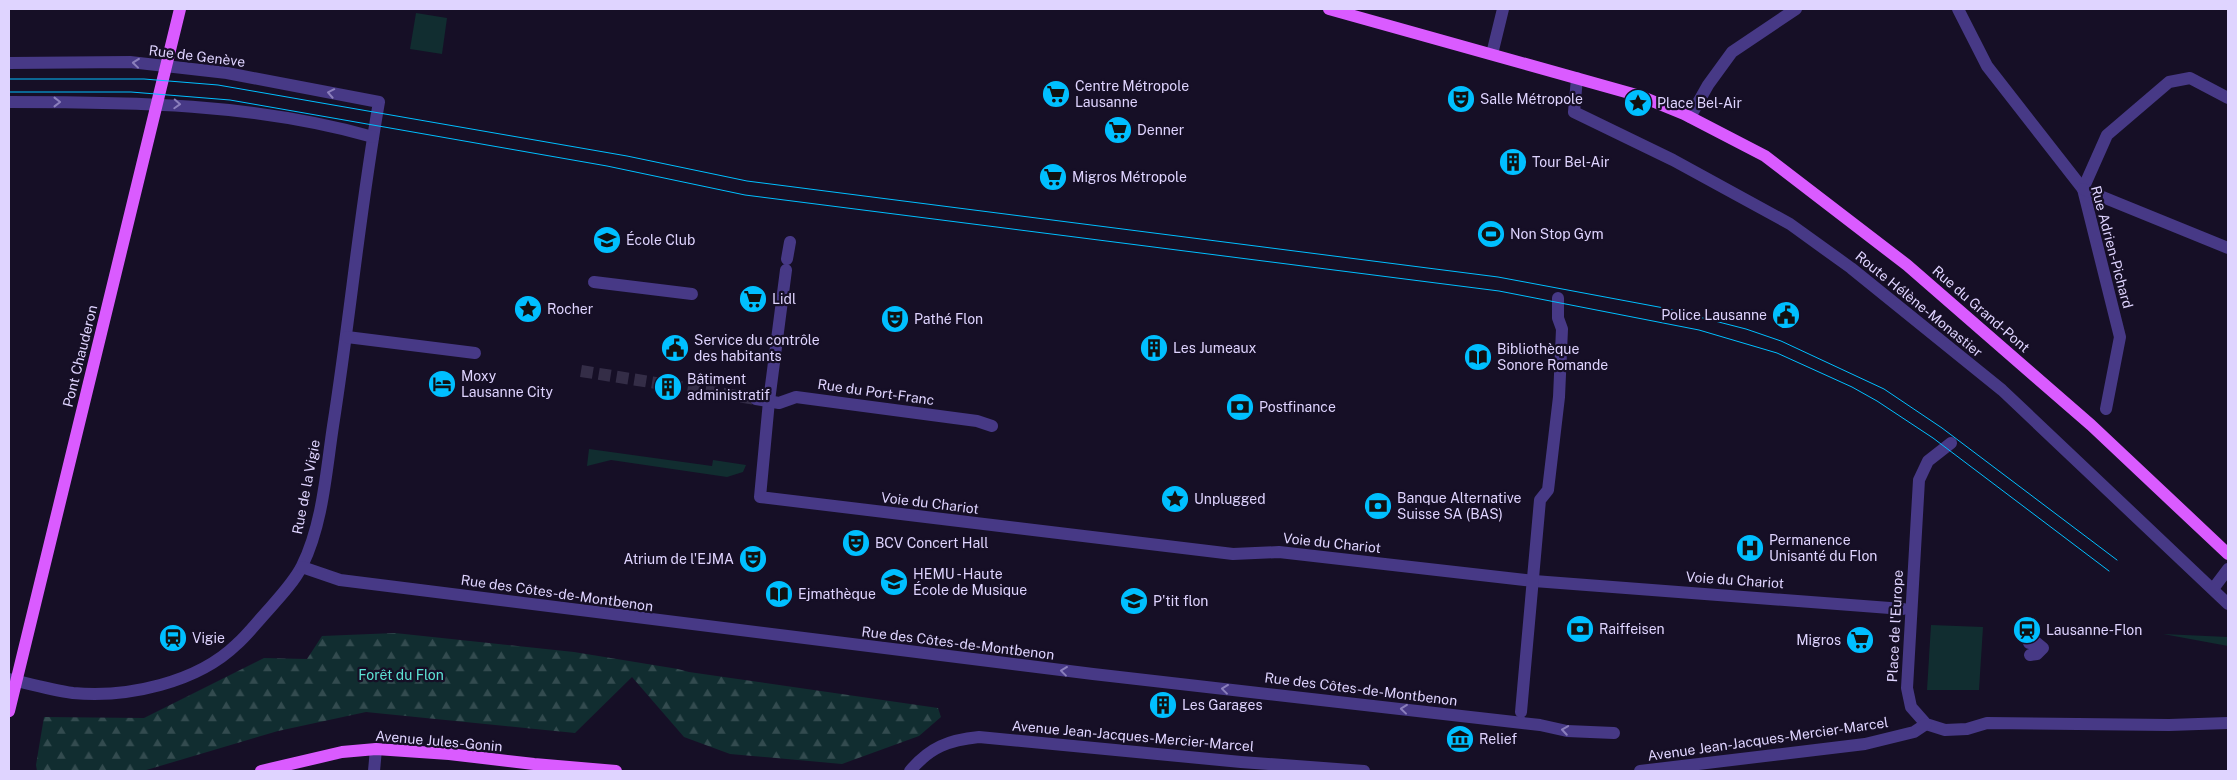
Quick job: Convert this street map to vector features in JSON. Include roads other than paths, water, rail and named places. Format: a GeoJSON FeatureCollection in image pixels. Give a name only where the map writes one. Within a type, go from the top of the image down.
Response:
{"type":"FeatureCollection","features":[{"type":"Feature","properties":{"kind":"main road","name":"Pont Chauderon"},"geometry":{"type":"LineString","coordinates":[[9,711],[180,9]]}},
{"type":"Feature","properties":{"kind":"main road"},"geometry":{"type":"LineString","coordinates":[[1329,9],[1640,96],[1690,117]]}},
{"type":"Feature","properties":{"kind":"main road","name":"Rue du Grand-Pont"},"geometry":{"type":"LineString","coordinates":[[1690,117],[1765,156],[1907,265],[2092,425],[2228,554]]}},
{"type":"Feature","properties":{"kind":"main road","name":"Avenue Jules-Gonin"},"geometry":{"type":"LineString","coordinates":[[262,771],[342,752],[376,749],[448,754],[616,771]]}},
{"type":"Feature","properties":{"kind":"street"},"geometry":{"type":"LineString","coordinates":[[1492,54],[1503,9]]}},
{"type":"Feature","properties":{"kind":"street"},"geometry":{"type":"LineString","coordinates":[[1690,117],[1708,85],[1732,52],[1796,9]]}},
{"type":"Feature","properties":{"kind":"street","name":"Rue Adrien-Pichard"},"geometry":{"type":"LineString","coordinates":[[1958,9],[1987,66],[2083,189],[2120,337],[2106,409]]}},
{"type":"Feature","properties":{"kind":"street","name":"Rue de Genève"},"geometry":{"type":"LineString","coordinates":[[9,63],[130,62],[227,73],[379,102]]}},
{"type":"Feature","properties":{"kind":"street","name":"Route Hélène-Monastier"},"geometry":{"type":"LineString","coordinates":[[1577,78],[1574,112],[1672,160],[1790,224],[1851,268],[2002,390],[2228,604]]}},
{"type":"Feature","properties":{"kind":"street"},"geometry":{"type":"LineString","coordinates":[[2228,98],[2190,78],[2169,82],[2107,135],[2083,189],[2228,248]]}},
{"type":"Feature","properties":{"kind":"street"},"geometry":{"type":"LineString","coordinates":[[9,102],[129,102],[200,106],[342,128],[373,137]]}},
{"type":"Feature","properties":{"kind":"street","name":"Rue de la Vigie"},"geometry":{"type":"LineString","coordinates":[[9,679],[71,692],[104,694],[129,692],[172,681],[215,661],[236,645],[302,567],[321,502],[347,337],[379,102]]}},
{"type":"Feature","properties":{"kind":"street"},"geometry":{"type":"LineString","coordinates":[[769,401],[777,312],[790,242]]}},
{"type":"Feature","properties":{"kind":"street"},"geometry":{"type":"LineString","coordinates":[[594,282],[692,294]]}},
{"type":"Feature","properties":{"kind":"street"},"geometry":{"type":"LineString","coordinates":[[1521,712],[1540,500],[1548,490],[1559,397],[1562,329],[1558,318],[1558,298]]}},
{"type":"Feature","properties":{"kind":"street"},"geometry":{"type":"LineString","coordinates":[[347,337],[475,353]]}},
{"type":"Feature","properties":{"kind":"street","name":"Rue du Port-Franc"},"geometry":{"type":"LineString","coordinates":[[756,399],[779,403],[796,397],[977,421],[992,426]]}},
{"type":"Feature","properties":{"kind":"street","name":"Voie du Chariot"},"geometry":{"type":"LineString","coordinates":[[769,401],[760,497],[1233,554],[1274,552],[1534,581],[1903,608]]}},
{"type":"Feature","properties":{"kind":"street","name":"Place de l'Europe"},"geometry":{"type":"LineString","coordinates":[[1926,724],[1911,707],[1906,688],[1919,480],[1928,460],[1951,443]]}},
{"type":"Feature","properties":{"kind":"street","name":"Rue des Côtes-de-Montbenon"},"geometry":{"type":"LineString","coordinates":[[302,567],[340,580],[699,627],[1540,725],[1567,731],[1614,733]]}},
{"type":"Feature","properties":{"kind":"street"},"geometry":{"type":"LineString","coordinates":[[2213,589],[2228,570]]}},
{"type":"Feature","properties":{"kind":"street"},"geometry":{"type":"LineString","coordinates":[[2030,649],[2037,654],[2048,649]]}},
{"type":"Feature","properties":{"kind":"street"},"geometry":{"type":"LineString","coordinates":[[1926,724],[1935,728],[1956,730],[1987,723],[2169,725],[2228,723]]}},
{"type":"Feature","properties":{"kind":"street","name":"Avenue Jean-Jacques-Mercier-Marcel"},"geometry":{"type":"LineString","coordinates":[[1640,771],[1864,744],[1907,734],[1926,724]]}},
{"type":"Feature","properties":{"kind":"street","name":"Avenue Jean-Jacques-Mercier-Marcel"},"geometry":{"type":"LineString","coordinates":[[910,771],[920,759],[941,744],[957,739],[979,737],[1241,762],[1364,771]]}},
{"type":"Feature","properties":{"kind":"street"},"geometry":{"type":"LineString","coordinates":[[374,771],[376,749]]}},
{"type":"Feature","properties":{"kind":"tunnel"},"geometry":{"type":"LineString","coordinates":[[581,371],[756,399]]}},
{"type":"Feature","properties":{"kind":"tram line"},"geometry":{"type":"LineString","coordinates":[[9,79],[144,79],[218,85],[627,156],[747,181],[1498,277],[1664,308],[1746,329],[1781,341],[1884,389],[1942,428],[2117,560]]}},
{"type":"Feature","properties":{"kind":"tram line"},"geometry":{"type":"LineString","coordinates":[[9,92],[131,92],[230,100],[607,166],[745,195],[1499,291],[1699,330],[1777,353],[1852,387],[1877,401],[1933,438],[2109,571]]}},
{"type":"Feature","properties":{"kind":"place","name":"Centre Métropole Lausanne"},"geometry":{"type":"Point","coordinates":[1056,94]}},
{"type":"Feature","properties":{"kind":"place","name":"Salle Métropole"},"geometry":{"type":"Point","coordinates":[1461,99]}},
{"type":"Feature","properties":{"kind":"place","name":"Place Bel-Air"},"geometry":{"type":"Point","coordinates":[1638,103]}},
{"type":"Feature","properties":{"kind":"place","name":"Denner"},"geometry":{"type":"Point","coordinates":[1118,130]}},
{"type":"Feature","properties":{"kind":"place","name":"Tour Bel-Air"},"geometry":{"type":"Point","coordinates":[1513,162]}},
{"type":"Feature","properties":{"kind":"place","name":"Migros Métropole"},"geometry":{"type":"Point","coordinates":[1053,177]}},
{"type":"Feature","properties":{"kind":"place","name":"Non Stop Gym"},"geometry":{"type":"Point","coordinates":[1491,234]}},
{"type":"Feature","properties":{"kind":"place","name":"École Club"},"geometry":{"type":"Point","coordinates":[607,240]}},
{"type":"Feature","properties":{"kind":"place","name":"Lidl"},"geometry":{"type":"Point","coordinates":[753,299]}},
{"type":"Feature","properties":{"kind":"place","name":"Rocher"},"geometry":{"type":"Point","coordinates":[528,309]}},
{"type":"Feature","properties":{"kind":"place","name":"Police Lausanne"},"geometry":{"type":"Point","coordinates":[1786,315]}},
{"type":"Feature","properties":{"kind":"place","name":"Pathé Flon"},"geometry":{"type":"Point","coordinates":[895,319]}},
{"type":"Feature","properties":{"kind":"place","name":"Service du contrôle des habitants"},"geometry":{"type":"Point","coordinates":[675,348]}},
{"type":"Feature","properties":{"kind":"place","name":"Les Jumeaux"},"geometry":{"type":"Point","coordinates":[1154,348]}},
{"type":"Feature","properties":{"kind":"place","name":"Bibliothèque Sonore Romande"},"geometry":{"type":"Point","coordinates":[1478,357]}},
{"type":"Feature","properties":{"kind":"place","name":"Moxy Lausanne City"},"geometry":{"type":"Point","coordinates":[442,384]}},
{"type":"Feature","properties":{"kind":"place","name":"Bâtiment administratif"},"geometry":{"type":"Point","coordinates":[668,387]}},
{"type":"Feature","properties":{"kind":"place","name":"Postfinance"},"geometry":{"type":"Point","coordinates":[1240,407]}},
{"type":"Feature","properties":{"kind":"place","name":"Unplugged"},"geometry":{"type":"Point","coordinates":[1175,499]}},
{"type":"Feature","properties":{"kind":"place","name":"Banque Alternative Suisse SA (BAS)"},"geometry":{"type":"Point","coordinates":[1378,506]}},
{"type":"Feature","properties":{"kind":"place","name":"BCV Concert Hall"},"geometry":{"type":"Point","coordinates":[856,543]}},
{"type":"Feature","properties":{"kind":"place","name":"Permanence Unisanté du Flon"},"geometry":{"type":"Point","coordinates":[1750,548]}},
{"type":"Feature","properties":{"kind":"place","name":"Atrium de l'EJMA"},"geometry":{"type":"Point","coordinates":[753,559]}},
{"type":"Feature","properties":{"kind":"place","name":"HEMU - Haute École de Musique"},"geometry":{"type":"Point","coordinates":[894,582]}},
{"type":"Feature","properties":{"kind":"place","name":"Ejmathèque"},"geometry":{"type":"Point","coordinates":[779,594]}},
{"type":"Feature","properties":{"kind":"place","name":"P'tit flon"},"geometry":{"type":"Point","coordinates":[1134,601]}},
{"type":"Feature","properties":{"kind":"place","name":"Raiffeisen"},"geometry":{"type":"Point","coordinates":[1580,629]}},
{"type":"Feature","properties":{"kind":"place","name":"Lausanne-Flon"},"geometry":{"type":"Point","coordinates":[2027,630]}},
{"type":"Feature","properties":{"kind":"place","name":"Vigie"},"geometry":{"type":"Point","coordinates":[173,638]}},
{"type":"Feature","properties":{"kind":"place","name":"Migros"},"geometry":{"type":"Point","coordinates":[1860,640]}},
{"type":"Feature","properties":{"kind":"place","name":"Les Garages"},"geometry":{"type":"Point","coordinates":[1163,705]}},
{"type":"Feature","properties":{"kind":"place","name":"Relief"},"geometry":{"type":"Point","coordinates":[1460,739]}},
{"type":"Feature","properties":{"kind":"park label","name":"Forêt du Flon"},"geometry":{"type":"Point","coordinates":[401,675]}}]}
